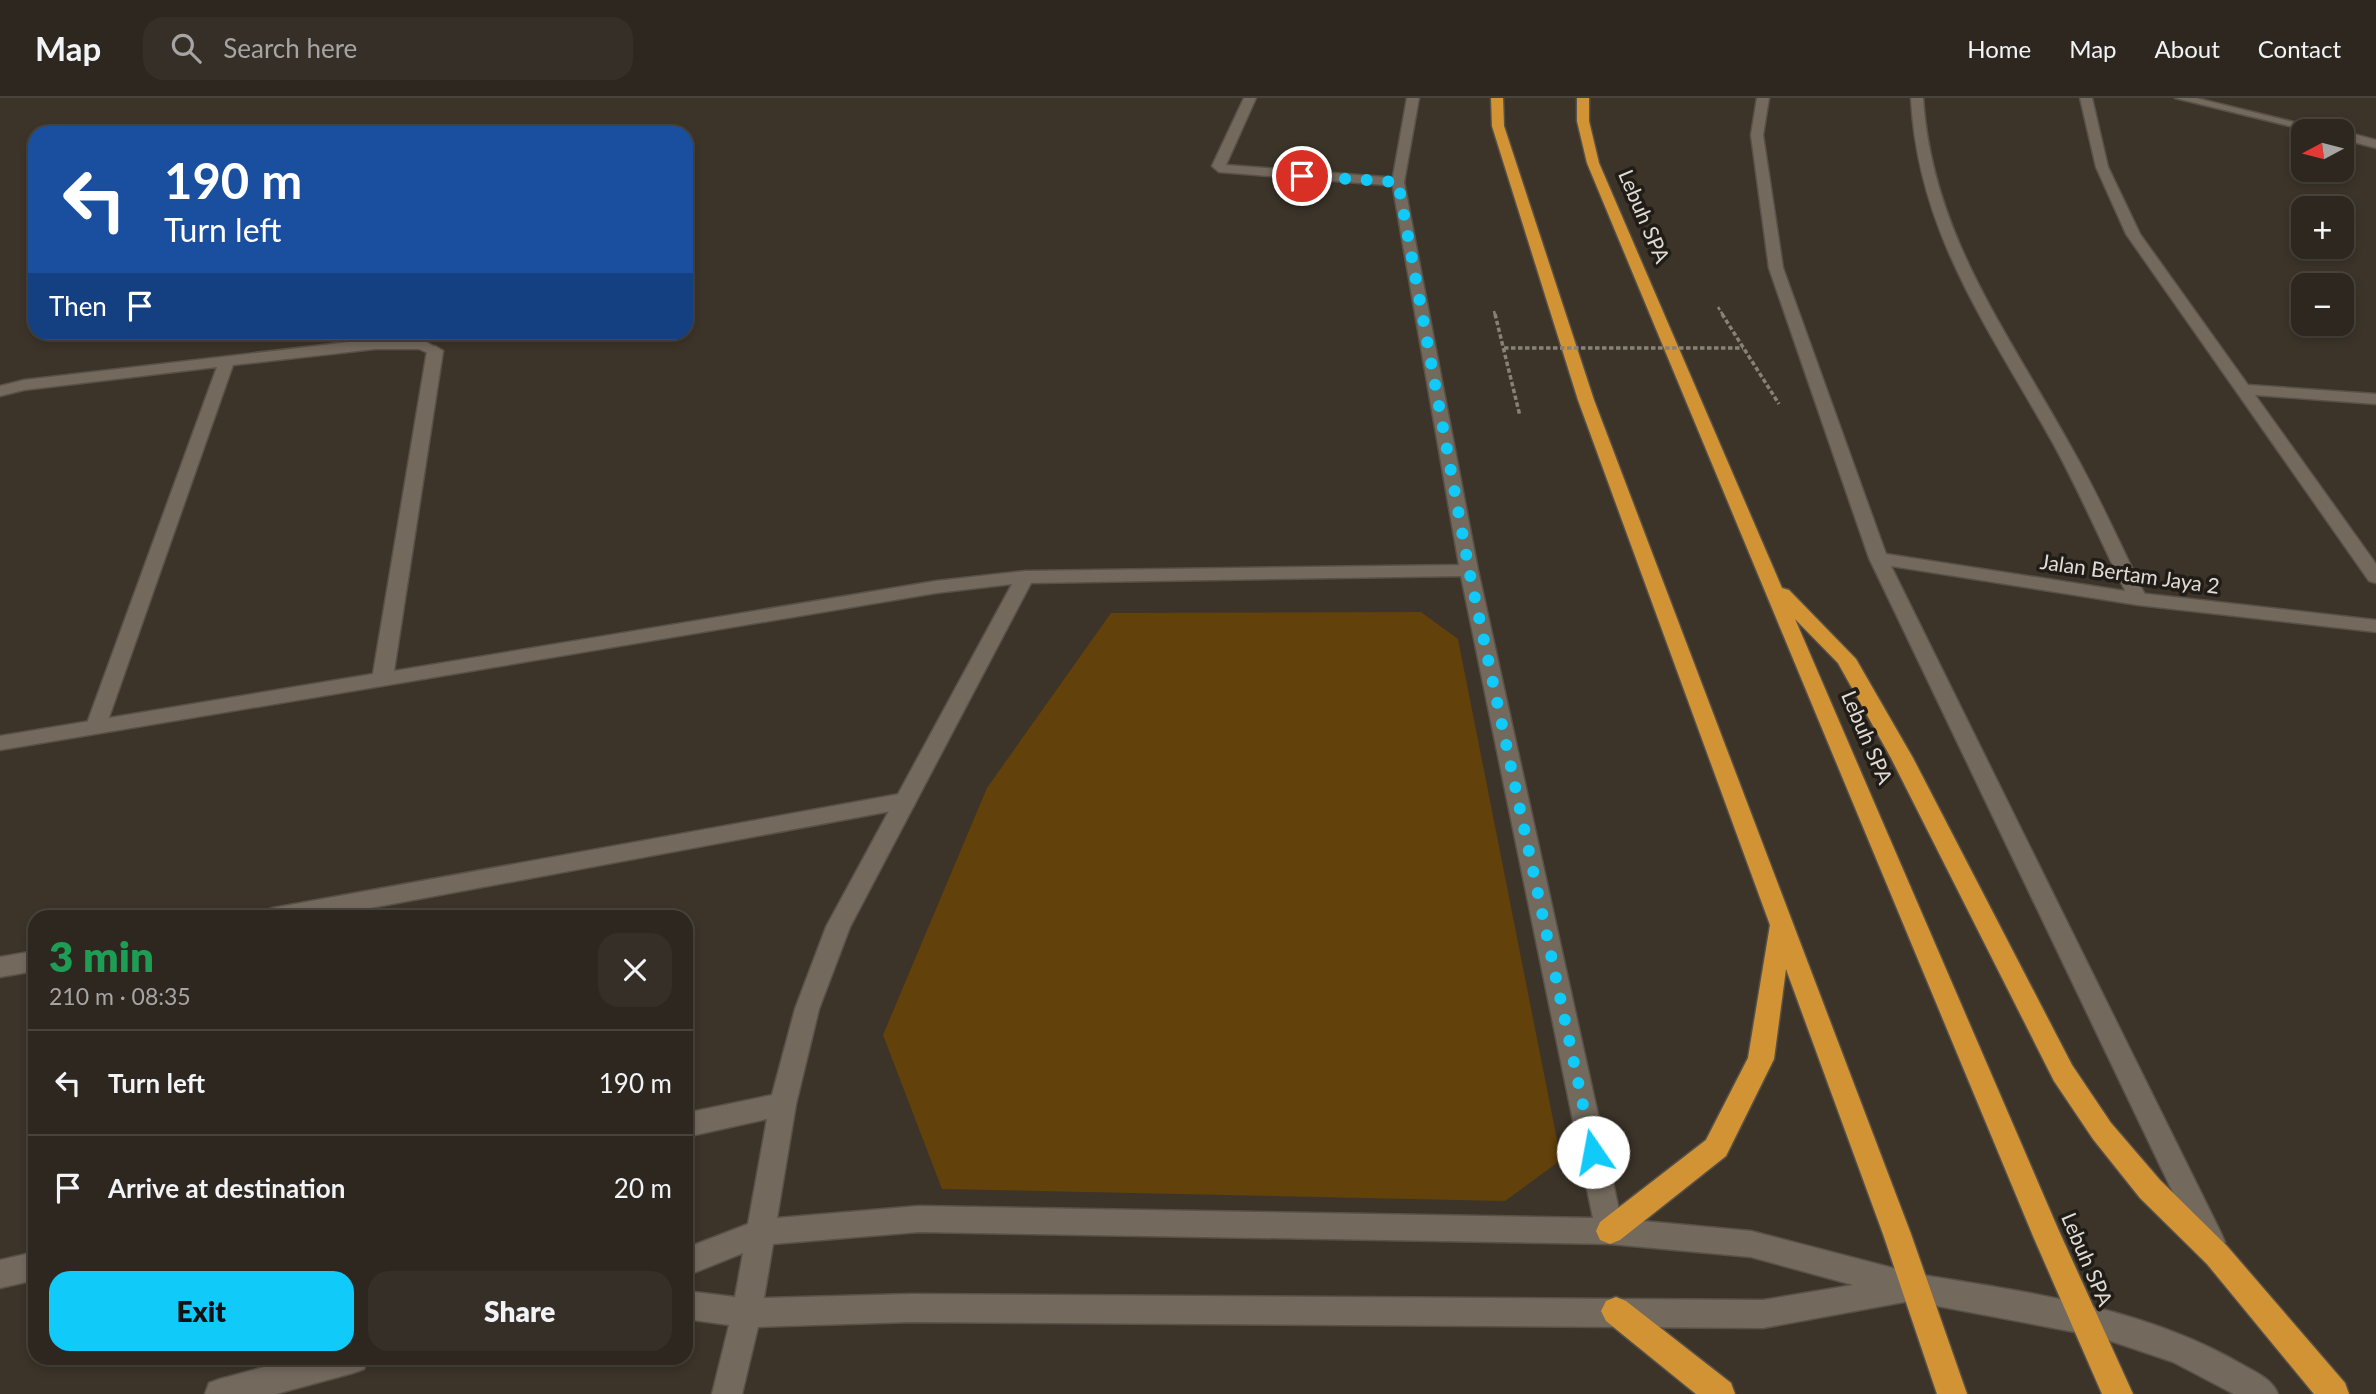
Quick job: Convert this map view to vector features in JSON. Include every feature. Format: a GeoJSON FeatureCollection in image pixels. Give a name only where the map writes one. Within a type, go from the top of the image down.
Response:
{"type":"FeatureCollection","features":[{"type":"Feature","properties":{"kind":"highway"},"geometry":{"type":"LineString","coordinates":[[1497,98],[1498,126],[1586,400],[1916,1288],[1952,1394]]}},
{"type":"Feature","properties":{"kind":"highway","name":"Lebuh SPA"},"geometry":{"type":"LineString","coordinates":[[1583,98],[1583,121],[1593,163],[2082,1316],[2118,1394]]}},
{"type":"Feature","properties":{"kind":"highway"},"geometry":{"type":"LineString","coordinates":[[1773,585],[1846,659],[1902,758],[2063,1073],[2089,1112],[2150,1189],[2217,1255],[2334,1394]]}},
{"type":"Feature","properties":{"kind":"highway"},"geometry":{"type":"LineString","coordinates":[[1610,1231],[1716,1148],[1762,1059],[1780,926]]}},
{"type":"Feature","properties":{"kind":"highway"},"geometry":{"type":"LineString","coordinates":[[1616,1311],[1720,1394]]}},
{"type":"Feature","properties":{"kind":"street"},"geometry":{"type":"LineString","coordinates":[[1250,98],[1218,166],[1223,169],[1398,182]]}},
{"type":"Feature","properties":{"kind":"street"},"geometry":{"type":"LineString","coordinates":[[1413,98],[1398,182],[1469,570],[1610,1231]]}},
{"type":"Feature","properties":{"kind":"street"},"geometry":{"type":"LineString","coordinates":[[1763,98],[1757,135],[1776,268],[1878,558],[2217,1255]]}},
{"type":"Feature","properties":{"kind":"street"},"geometry":{"type":"LineString","coordinates":[[1917,98],[1916,120],[1927,183],[1969,280],[2064,448],[2138,599]]}},
{"type":"Feature","properties":{"kind":"street"},"geometry":{"type":"LineString","coordinates":[[2086,98],[2102,167],[2133,233],[2247,390],[2376,577]]}},
{"type":"Feature","properties":{"kind":"street"},"geometry":{"type":"LineString","coordinates":[[2181,98],[2291,124]]}},
{"type":"Feature","properties":{"kind":"street"},"geometry":{"type":"LineString","coordinates":[[2354,138],[2376,144]]}},
{"type":"Feature","properties":{"kind":"street"},"geometry":{"type":"LineString","coordinates":[[0,391],[24,385],[375,344],[422,345],[435,351],[383,677]]}},
{"type":"Feature","properties":{"kind":"street"},"geometry":{"type":"LineString","coordinates":[[96,726],[227,361]]}},
{"type":"Feature","properties":{"kind":"street"},"geometry":{"type":"LineString","coordinates":[[2247,390],[2376,399]]}},
{"type":"Feature","properties":{"kind":"street","name":"Jalan Bertam Jaya 2"},"geometry":{"type":"LineString","coordinates":[[1878,558],[2138,599],[2376,626]]}},
{"type":"Feature","properties":{"kind":"street"},"geometry":{"type":"LineString","coordinates":[[0,743],[845,600],[1025,577],[1469,570]]}},
{"type":"Feature","properties":{"kind":"street"},"geometry":{"type":"LineString","coordinates":[[727,1394],[747,1313],[783,1104],[807,1009],[838,927],[1025,577]]}},
{"type":"Feature","properties":{"kind":"street"},"geometry":{"type":"LineString","coordinates":[[311,910],[905,801]]}},
{"type":"Feature","properties":{"kind":"street"},"geometry":{"type":"LineString","coordinates":[[0,967],[28,962]]}},
{"type":"Feature","properties":{"kind":"street"},"geometry":{"type":"LineString","coordinates":[[693,1123],[783,1104]]}},
{"type":"Feature","properties":{"kind":"street"},"geometry":{"type":"LineString","coordinates":[[693,1259],[762,1232],[919,1219],[1610,1231],[1751,1244],[1916,1288],[2082,1316],[2179,1347],[2263,1394]]}},
{"type":"Feature","properties":{"kind":"street"},"geometry":{"type":"LineString","coordinates":[[0,1274],[28,1268]]}},
{"type":"Feature","properties":{"kind":"street"},"geometry":{"type":"LineString","coordinates":[[693,1306],[747,1313],[911,1308],[1763,1314],[1916,1288]]}},
{"type":"Feature","properties":{"kind":"street"},"geometry":{"type":"LineString","coordinates":[[220,1394],[327,1365]]}},
{"type":"Feature","properties":{"kind":"path"},"geometry":{"type":"LineString","coordinates":[[1494,311],[1520,416]]}},
{"type":"Feature","properties":{"kind":"path"},"geometry":{"type":"LineString","coordinates":[[1504,348],[1743,348]]}},
{"type":"Feature","properties":{"kind":"shaded area"},"geometry":{"type":"Polygon","coordinates":[[[1421,612],[1458,639],[1561,1160],[1505,1201],[942,1189],[883,1035],[987,788],[1111,613],[1421,612]]]}},
{"type":"Feature","properties":{"kind":"route"},"geometry":{"type":"LineString","coordinates":[[1302,176],[1398,182],[1469,570],[1593,1152]]}}]}
